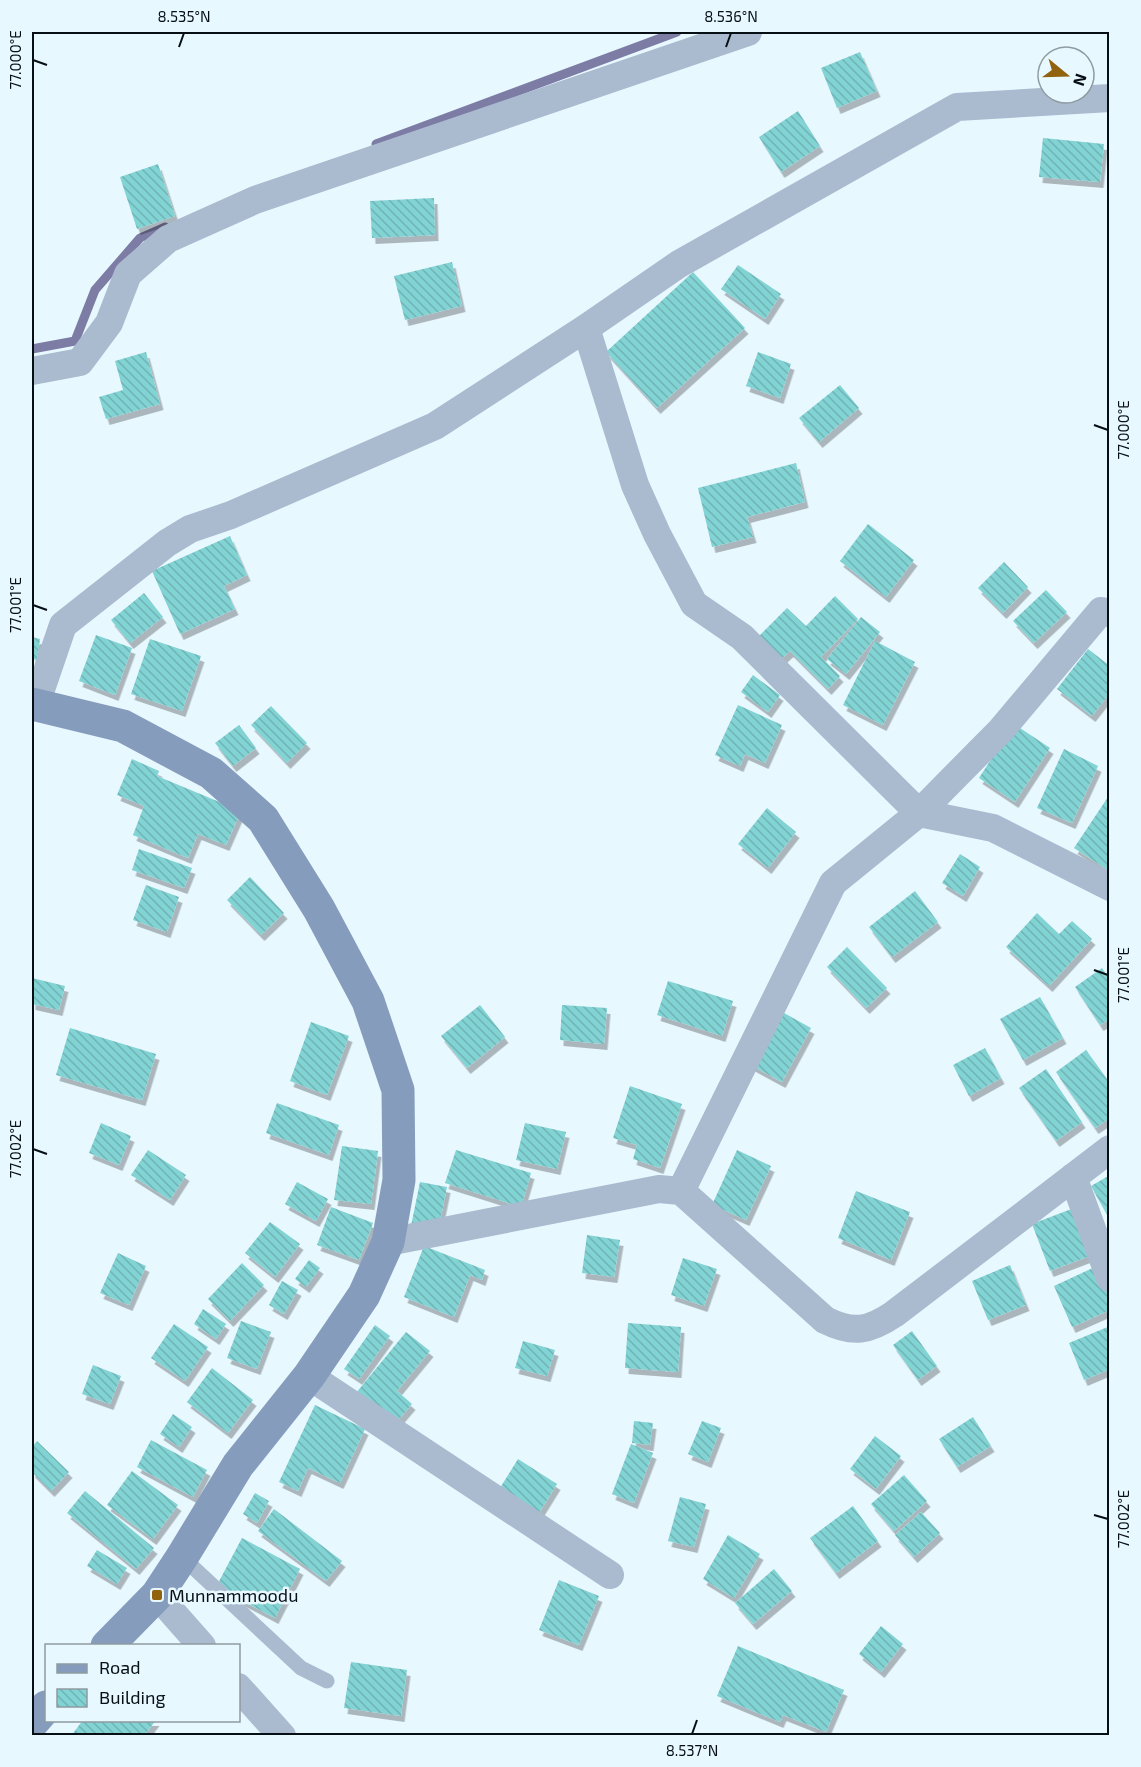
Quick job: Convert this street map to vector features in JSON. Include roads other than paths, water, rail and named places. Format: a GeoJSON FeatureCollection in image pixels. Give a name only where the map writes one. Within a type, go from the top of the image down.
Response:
{"type":"FeatureCollection","features":[{"type":"Feature","properties":{"kind":"main road"},"geometry":{"type":"LineString","coordinates":[[34,704],[123,726],[211,772],[263,819],[319,909],[368,1001],[398,1090],[399,1180],[388,1242],[364,1295],[309,1376],[238,1465],[157,1595],[109,1644]]}},
{"type":"Feature","properties":{"kind":"main road"},"geometry":{"type":"LineString","coordinates":[[32,1722],[45,1708]]}},
{"type":"Feature","properties":{"kind":"street"},"geometry":{"type":"LineString","coordinates":[[32,371],[80,362],[109,323],[128,274],[168,240],[255,200],[748,32]]}},
{"type":"Feature","properties":{"kind":"street"},"geometry":{"type":"LineString","coordinates":[[34,704],[63,625],[166,543],[190,529],[231,515],[435,426],[586,328],[679,264],[957,107],[1110,98]]}},
{"type":"Feature","properties":{"kind":"street"},"geometry":{"type":"LineString","coordinates":[[586,328],[635,485],[657,534],[694,603],[742,637],[920,813],[993,828],[1110,887]]}},
{"type":"Feature","properties":{"kind":"street"},"geometry":{"type":"LineString","coordinates":[[681,1191],[833,883],[920,813],[1001,730],[1101,611],[1110,613]]}},
{"type":"Feature","properties":{"kind":"street"},"geometry":{"type":"LineString","coordinates":[[388,1242],[659,1190],[681,1191],[825,1320],[862,1330],[879,1324],[894,1314],[1110,1149]]}},
{"type":"Feature","properties":{"kind":"street"},"geometry":{"type":"LineString","coordinates":[[1073,1177],[1110,1278]]}},
{"type":"Feature","properties":{"kind":"street"},"geometry":{"type":"LineString","coordinates":[[309,1376],[610,1575]]}},
{"type":"Feature","properties":{"kind":"street"},"geometry":{"type":"LineString","coordinates":[[157,1595],[200,1644]]}},
{"type":"Feature","properties":{"kind":"street"},"geometry":{"type":"LineString","coordinates":[[240,1689],[282,1736]]}},
{"type":"Feature","properties":{"kind":"lane"},"geometry":{"type":"LineString","coordinates":[[182,1557],[301,1668],[327,1681]]}},
{"type":"Feature","properties":{"kind":"waterway"},"geometry":{"type":"LineString","coordinates":[[376,144],[677,32]]}},
{"type":"Feature","properties":{"kind":"waterway"},"geometry":{"type":"LineString","coordinates":[[32,349],[75,341],[95,290],[140,238],[165,227]]}},
{"type":"Feature","properties":{"kind":"place","name":"Munnammoodu"},"geometry":{"type":"Point","coordinates":[157,1595]}}]}
